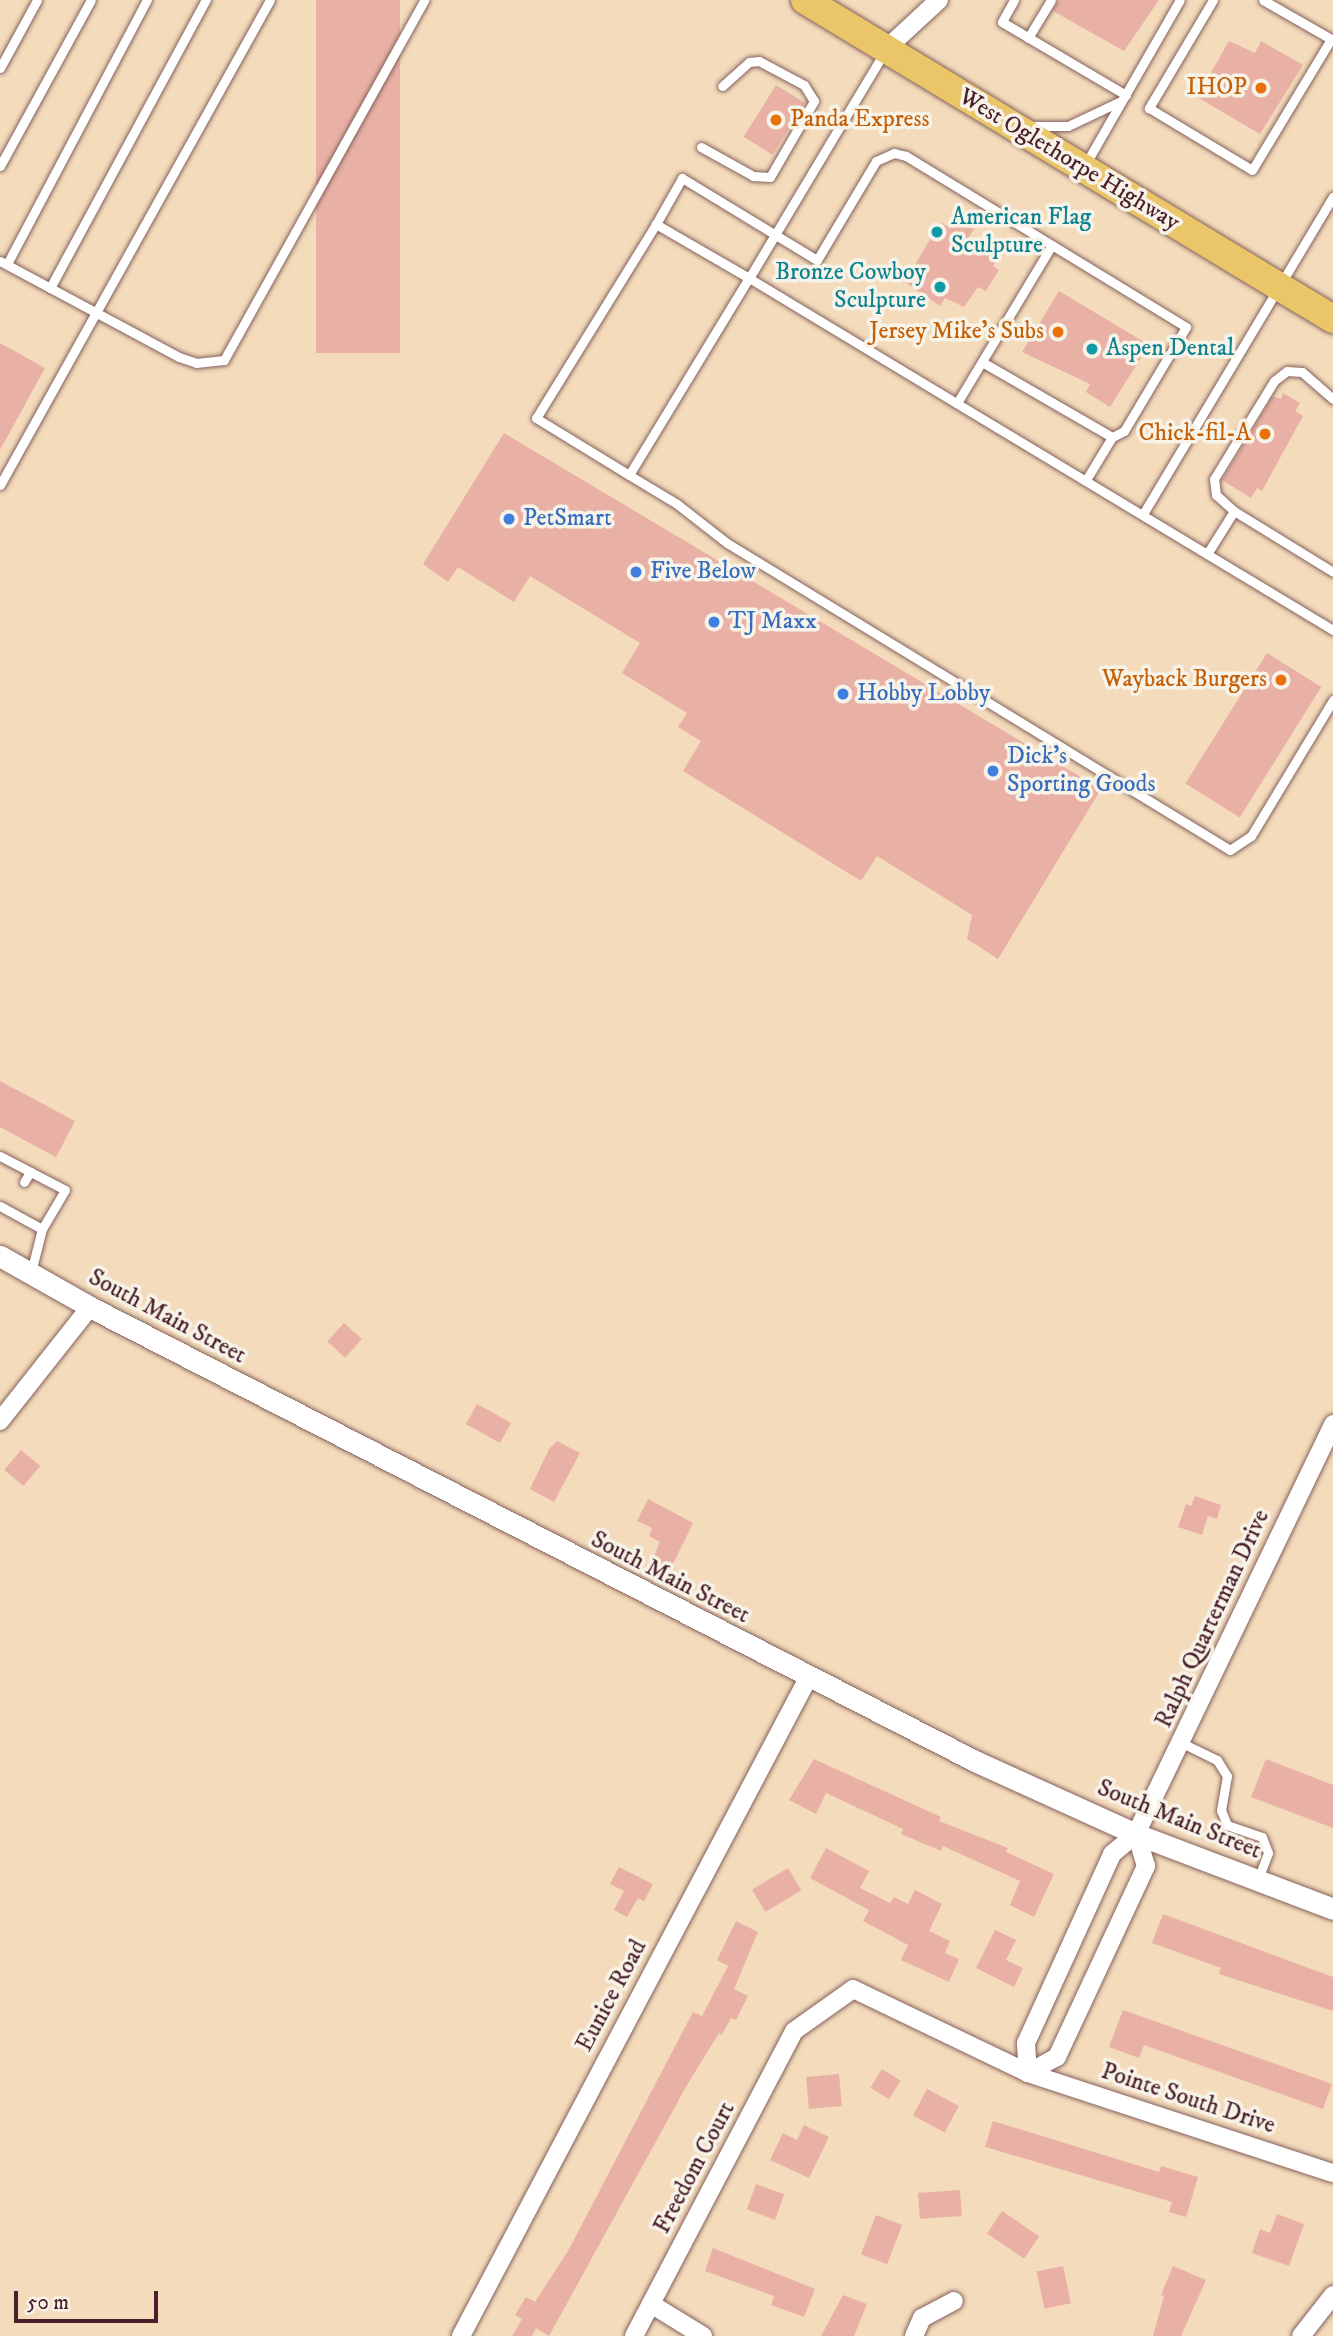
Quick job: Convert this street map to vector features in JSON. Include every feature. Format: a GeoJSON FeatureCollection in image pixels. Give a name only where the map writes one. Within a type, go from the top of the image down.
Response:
{"type":"FeatureCollection","features":[{"type":"Feature","properties":{"kind":"highway","name":"West Oglethorpe Highway"},"geometry":{"type":"LineString","coordinates":[[805,0],[1333,319]]}},
{"type":"Feature","properties":{"kind":"street"},"geometry":{"type":"LineString","coordinates":[[886,49],[939,0]]}},
{"type":"Feature","properties":{"kind":"street","name":"South Main Street"},"geometry":{"type":"LineString","coordinates":[[0,1256],[90,1307],[808,1678],[1136,1834],[1333,1909]]}},
{"type":"Feature","properties":{"kind":"street"},"geometry":{"type":"LineString","coordinates":[[0,1421],[90,1307]]}},
{"type":"Feature","properties":{"kind":"street","name":"Ralph Quarterman Drive"},"geometry":{"type":"LineString","coordinates":[[1028,2073],[1026,2043],[1112,1854],[1136,1834],[1333,1424]]}},
{"type":"Feature","properties":{"kind":"street","name":"Eunice Road"},"geometry":{"type":"LineString","coordinates":[[461,2336],[808,1678]]}},
{"type":"Feature","properties":{"kind":"street"},"geometry":{"type":"LineString","coordinates":[[1028,2073],[1057,2057],[1146,1866],[1136,1834]]}},
{"type":"Feature","properties":{"kind":"street","name":"Freedom Court"},"geometry":{"type":"LineString","coordinates":[[634,2336],[794,2031],[853,1989],[1028,2073]]}},
{"type":"Feature","properties":{"kind":"street","name":"Pointe South Drive"},"geometry":{"type":"LineString","coordinates":[[1028,2073],[1333,2173]]}},
{"type":"Feature","properties":{"kind":"street"},"geometry":{"type":"LineString","coordinates":[[1301,2336],[1333,2295]]}},
{"type":"Feature","properties":{"kind":"street"},"geometry":{"type":"LineString","coordinates":[[914,2336],[922,2318],[954,2301]]}},
{"type":"Feature","properties":{"kind":"street"},"geometry":{"type":"LineString","coordinates":[[652,2304],[703,2336]]}},
{"type":"Feature","properties":{"kind":"lane"},"geometry":{"type":"LineString","coordinates":[[0,68],[37,0]]}},
{"type":"Feature","properties":{"kind":"lane"},"geometry":{"type":"LineString","coordinates":[[0,166],[91,0]]}},
{"type":"Feature","properties":{"kind":"lane"},"geometry":{"type":"LineString","coordinates":[[147,0],[3,262],[196,363],[224,360],[424,0]]}},
{"type":"Feature","properties":{"kind":"lane"},"geometry":{"type":"LineString","coordinates":[[50,288],[206,0]]}},
{"type":"Feature","properties":{"kind":"lane"},"geometry":{"type":"LineString","coordinates":[[0,485],[99,312],[270,0]]}},
{"type":"Feature","properties":{"kind":"lane"},"geometry":{"type":"LineString","coordinates":[[1014,0],[1002,22],[1124,98]]}},
{"type":"Feature","properties":{"kind":"lane"},"geometry":{"type":"LineString","coordinates":[[1028,38],[1051,0]]}},
{"type":"Feature","properties":{"kind":"lane"},"geometry":{"type":"LineString","coordinates":[[1084,168],[1180,0]]}},
{"type":"Feature","properties":{"kind":"lane"},"geometry":{"type":"LineString","coordinates":[[1213,0],[1150,108],[1252,170],[1331,39],[1263,0]]}},
{"type":"Feature","properties":{"kind":"lane"},"geometry":{"type":"LineString","coordinates":[[629,475],[886,49]]}},
{"type":"Feature","properties":{"kind":"lane"},"geometry":{"type":"LineString","coordinates":[[701,147],[753,176],[769,177],[814,101],[804,85],[759,61],[749,62],[722,86]]}},
{"type":"Feature","properties":{"kind":"lane"},"geometry":{"type":"LineString","coordinates":[[1013,126],[1068,126],[1124,98]]}},
{"type":"Feature","properties":{"kind":"lane"},"geometry":{"type":"LineString","coordinates":[[1086,480],[1112,437],[1124,431],[1186,327],[906,156],[894,153],[876,162],[817,260],[682,178],[536,418],[629,475],[727,543],[1230,850],[1251,835],[1333,700]]}},
{"type":"Feature","properties":{"kind":"lane"},"geometry":{"type":"LineString","coordinates":[[1143,514],[1333,196]]}},
{"type":"Feature","properties":{"kind":"lane"},"geometry":{"type":"LineString","coordinates":[[656,224],[1333,630]]}},
{"type":"Feature","properties":{"kind":"lane"},"geometry":{"type":"LineString","coordinates":[[957,403],[1052,245]]}},
{"type":"Feature","properties":{"kind":"lane"},"geometry":{"type":"LineString","coordinates":[[982,362],[1112,437]]}},
{"type":"Feature","properties":{"kind":"lane"},"geometry":{"type":"LineString","coordinates":[[1333,399],[1302,372],[1287,371],[1274,381],[1214,480],[1216,495],[1234,511],[1333,572]]}},
{"type":"Feature","properties":{"kind":"lane"},"geometry":{"type":"LineString","coordinates":[[1207,554],[1234,511]]}},
{"type":"Feature","properties":{"kind":"lane"},"geometry":{"type":"LineString","coordinates":[[0,1156],[65,1190],[42,1229],[30,1273]]}},
{"type":"Feature","properties":{"kind":"lane"},"geometry":{"type":"LineString","coordinates":[[24,1182],[30,1172]]}},
{"type":"Feature","properties":{"kind":"lane"},"geometry":{"type":"LineString","coordinates":[[14,1201],[4,1208],[42,1229]]}},
{"type":"Feature","properties":{"kind":"lane"},"geometry":{"type":"LineString","coordinates":[[1182,1743],[1217,1760],[1227,1776],[1221,1810],[1227,1825],[1262,1837],[1268,1853],[1257,1880]]}},
{"type":"Feature","properties":{"kind":"building"},"geometry":{"type":"Polygon","coordinates":[[[316,0],[400,0],[400,353],[316,353],[316,0]]]}},
{"type":"Feature","properties":{"kind":"building"},"geometry":{"type":"Polygon","coordinates":[[[1058,0],[1159,0],[1124,51],[1053,11],[1058,0]]]}},
{"type":"Feature","properties":{"kind":"building","name":"IHOP"},"geometry":{"type":"Polygon","coordinates":[[[1229,41],[1255,53],[1261,41],[1303,65],[1260,134],[1197,97],[1229,41]]]}},
{"type":"Feature","properties":{"kind":"building","name":"Panda Express"},"geometry":{"type":"Polygon","coordinates":[[[776,85],[805,103],[773,155],[744,137],[776,85]]]}},
{"type":"Feature","properties":{"kind":"building"},"geometry":{"type":"Polygon","coordinates":[[[956,219],[974,229],[966,242],[997,260],[993,266],[999,270],[986,291],[978,287],[964,307],[945,298],[940,306],[905,282],[940,222],[950,228],[956,219]]]}},
{"type":"Feature","properties":{"kind":"building"},"geometry":{"type":"Polygon","coordinates":[[[1059,291],[1149,345],[1110,407],[1086,392],[1090,384],[1022,352],[1059,291]]]}},
{"type":"Feature","properties":{"kind":"building"},"geometry":{"type":"Polygon","coordinates":[[[0,343],[45,368],[0,450],[0,343]]]}},
{"type":"Feature","properties":{"kind":"building"},"geometry":{"type":"Polygon","coordinates":[[[1283,393],[1300,403],[1295,411],[1303,416],[1262,491],[1257,488],[1251,498],[1222,480],[1273,396],[1281,399],[1283,393]]]}},
{"type":"Feature","properties":{"kind":"building"},"geometry":{"type":"Polygon","coordinates":[[[504,433],[1101,789],[998,959],[967,939],[972,915],[877,856],[861,881],[683,771],[701,741],[678,727],[687,713],[622,673],[640,643],[530,576],[514,602],[458,567],[448,582],[423,564],[504,433]]]}},
{"type":"Feature","properties":{"kind":"building"},"geometry":{"type":"Polygon","coordinates":[[[1267,653],[1321,687],[1240,818],[1185,784],[1267,653]]]}},
{"type":"Feature","properties":{"kind":"building"},"geometry":{"type":"Polygon","coordinates":[[[0,1081],[75,1121],[56,1157],[0,1127],[0,1081]]]}},
{"type":"Feature","properties":{"kind":"building"},"geometry":{"type":"Polygon","coordinates":[[[344,1323],[362,1339],[345,1358],[327,1342],[344,1323]]]}},
{"type":"Feature","properties":{"kind":"building"},"geometry":{"type":"Polygon","coordinates":[[[477,1404],[511,1423],[500,1443],[466,1424],[477,1404]]]}},
{"type":"Feature","properties":{"kind":"building"},"geometry":{"type":"Polygon","coordinates":[[[557,1441],[580,1453],[554,1502],[530,1489],[549,1449],[557,1441]]]}},
{"type":"Feature","properties":{"kind":"building"},"geometry":{"type":"Polygon","coordinates":[[[21,1450],[40,1466],[23,1486],[4,1470],[21,1450]]]}},
{"type":"Feature","properties":{"kind":"building"},"geometry":{"type":"Polygon","coordinates":[[[1195,1496],[1221,1505],[1217,1519],[1208,1516],[1202,1535],[1178,1527],[1186,1504],[1191,1506],[1195,1496]]]}},
{"type":"Feature","properties":{"kind":"building"},"geometry":{"type":"Polygon","coordinates":[[[648,1499],[693,1523],[671,1568],[652,1561],[660,1542],[649,1536],[652,1528],[637,1521],[648,1499]]]}},
{"type":"Feature","properties":{"kind":"building"},"geometry":{"type":"Polygon","coordinates":[[[814,1759],[941,1817],[939,1821],[1008,1848],[1006,1852],[1054,1874],[1034,1917],[1010,1905],[1020,1881],[943,1846],[941,1851],[901,1834],[903,1829],[826,1793],[816,1814],[789,1800],[814,1759]]]}},
{"type":"Feature","properties":{"kind":"building"},"geometry":{"type":"Polygon","coordinates":[[[1266,1759],[1333,1785],[1333,1828],[1251,1797],[1266,1759]]]}},
{"type":"Feature","properties":{"kind":"building"},"geometry":{"type":"Polygon","coordinates":[[[826,1848],[869,1871],[860,1888],[890,1903],[894,1897],[908,1904],[915,1890],[942,1904],[929,1931],[950,1941],[945,1953],[959,1959],[949,1982],[901,1960],[908,1945],[863,1921],[869,1910],[810,1878],[826,1848]]]}},
{"type":"Feature","properties":{"kind":"building"},"geometry":{"type":"Polygon","coordinates":[[[619,1867],[653,1884],[644,1901],[638,1898],[627,1917],[614,1910],[624,1891],[610,1884],[619,1867]]]}},
{"type":"Feature","properties":{"kind":"building"},"geometry":{"type":"Polygon","coordinates":[[[788,1868],[801,1890],[765,1912],[752,1890],[788,1868]]]}},
{"type":"Feature","properties":{"kind":"building"},"geometry":{"type":"Polygon","coordinates":[[[1163,1914],[1333,1977],[1333,2011],[1219,1974],[1221,1968],[1152,1943],[1163,1914]]]}},
{"type":"Feature","properties":{"kind":"building"},"geometry":{"type":"Polygon","coordinates":[[[736,1921],[758,1932],[734,1989],[748,1996],[736,2020],[731,2018],[722,2035],[719,2033],[687,2085],[549,2336],[536,2328],[532,2336],[512,2336],[522,2319],[515,2315],[526,2297],[535,2302],[568,2251],[693,2012],[702,2016],[728,1966],[717,1960],[736,1921]]]}},
{"type":"Feature","properties":{"kind":"building"},"geometry":{"type":"Polygon","coordinates":[[[995,1930],[1016,1940],[1006,1960],[1023,1968],[1014,1987],[976,1968],[995,1930]]]}},
{"type":"Feature","properties":{"kind":"building"},"geometry":{"type":"Polygon","coordinates":[[[1123,2010],[1332,2084],[1323,2109],[1144,2045],[1139,2058],[1109,2047],[1123,2010]]]}},
{"type":"Feature","properties":{"kind":"building"},"geometry":{"type":"Polygon","coordinates":[[[882,2069],[901,2081],[889,2099],[870,2088],[882,2069]]]}},
{"type":"Feature","properties":{"kind":"building"},"geometry":{"type":"Polygon","coordinates":[[[839,2074],[842,2106],[809,2109],[806,2077],[839,2074]]]}},
{"type":"Feature","properties":{"kind":"building"},"geometry":{"type":"Polygon","coordinates":[[[927,2089],[959,2106],[945,2132],[913,2115],[927,2089]]]}},
{"type":"Feature","properties":{"kind":"building"},"geometry":{"type":"Polygon","coordinates":[[[993,2121],[1159,2172],[1161,2166],[1198,2177],[1186,2217],[1169,2212],[1172,2202],[985,2147],[993,2121]]]}},
{"type":"Feature","properties":{"kind":"building"},"geometry":{"type":"Polygon","coordinates":[[[804,2125],[829,2137],[809,2178],[770,2160],[783,2133],[797,2140],[804,2125]]]}},
{"type":"Feature","properties":{"kind":"building"},"geometry":{"type":"Polygon","coordinates":[[[756,2184],[784,2194],[775,2220],[747,2209],[756,2184]]]}},
{"type":"Feature","properties":{"kind":"building"},"geometry":{"type":"Polygon","coordinates":[[[960,2190],[962,2216],[920,2219],[918,2193],[960,2190]]]}},
{"type":"Feature","properties":{"kind":"building"},"geometry":{"type":"Polygon","coordinates":[[[1002,2211],[1039,2236],[1024,2259],[987,2233],[1002,2211]]]}},
{"type":"Feature","properties":{"kind":"building"},"geometry":{"type":"Polygon","coordinates":[[[1277,2214],[1304,2224],[1289,2266],[1252,2253],[1260,2229],[1270,2233],[1277,2214]]]}},
{"type":"Feature","properties":{"kind":"building"},"geometry":{"type":"Polygon","coordinates":[[[876,2215],[902,2225],[887,2264],[861,2254],[876,2215]]]}},
{"type":"Feature","properties":{"kind":"building"},"geometry":{"type":"Polygon","coordinates":[[[713,2248],[815,2289],[804,2317],[771,2305],[774,2296],[705,2271],[713,2248]]]}},
{"type":"Feature","properties":{"kind":"building"},"geometry":{"type":"Polygon","coordinates":[[[1063,2266],[1071,2303],[1044,2309],[1037,2272],[1063,2266]]]}},
{"type":"Feature","properties":{"kind":"building"},"geometry":{"type":"Polygon","coordinates":[[[1173,2266],[1206,2280],[1181,2336],[1153,2336],[1164,2296],[1161,2295],[1173,2266]]]}},
{"type":"Feature","properties":{"kind":"building"},"geometry":{"type":"Polygon","coordinates":[[[843,2295],[867,2304],[854,2336],[821,2336],[843,2295]]]}},
{"type":"Feature","properties":{"kind":"place","name":"IHOP"},"geometry":{"type":"Point","coordinates":[1261,88]}},
{"type":"Feature","properties":{"kind":"place","name":"Panda Express"},"geometry":{"type":"Point","coordinates":[776,120]}},
{"type":"Feature","properties":{"kind":"place","name":"American Flag Sculpture"},"geometry":{"type":"Point","coordinates":[937,232]}},
{"type":"Feature","properties":{"kind":"place","name":"Bronze Cowboy Sculpture"},"geometry":{"type":"Point","coordinates":[940,287]}},
{"type":"Feature","properties":{"kind":"place","name":"Jersey Mike's Subs"},"geometry":{"type":"Point","coordinates":[1058,332]}},
{"type":"Feature","properties":{"kind":"place","name":"Aspen Dental"},"geometry":{"type":"Point","coordinates":[1092,349]}},
{"type":"Feature","properties":{"kind":"place","name":"Chick-fil-A"},"geometry":{"type":"Point","coordinates":[1265,434]}},
{"type":"Feature","properties":{"kind":"place","name":"PetSmart"},"geometry":{"type":"Point","coordinates":[509,519]}},
{"type":"Feature","properties":{"kind":"place","name":"Five Below"},"geometry":{"type":"Point","coordinates":[636,572]}},
{"type":"Feature","properties":{"kind":"place","name":"TJ Maxx"},"geometry":{"type":"Point","coordinates":[714,622]}},
{"type":"Feature","properties":{"kind":"place","name":"Wayback Burgers"},"geometry":{"type":"Point","coordinates":[1281,680]}},
{"type":"Feature","properties":{"kind":"place","name":"Hobby Lobby"},"geometry":{"type":"Point","coordinates":[843,694]}},
{"type":"Feature","properties":{"kind":"place","name":"Dick's Sporting Goods"},"geometry":{"type":"Point","coordinates":[993,771]}}]}
